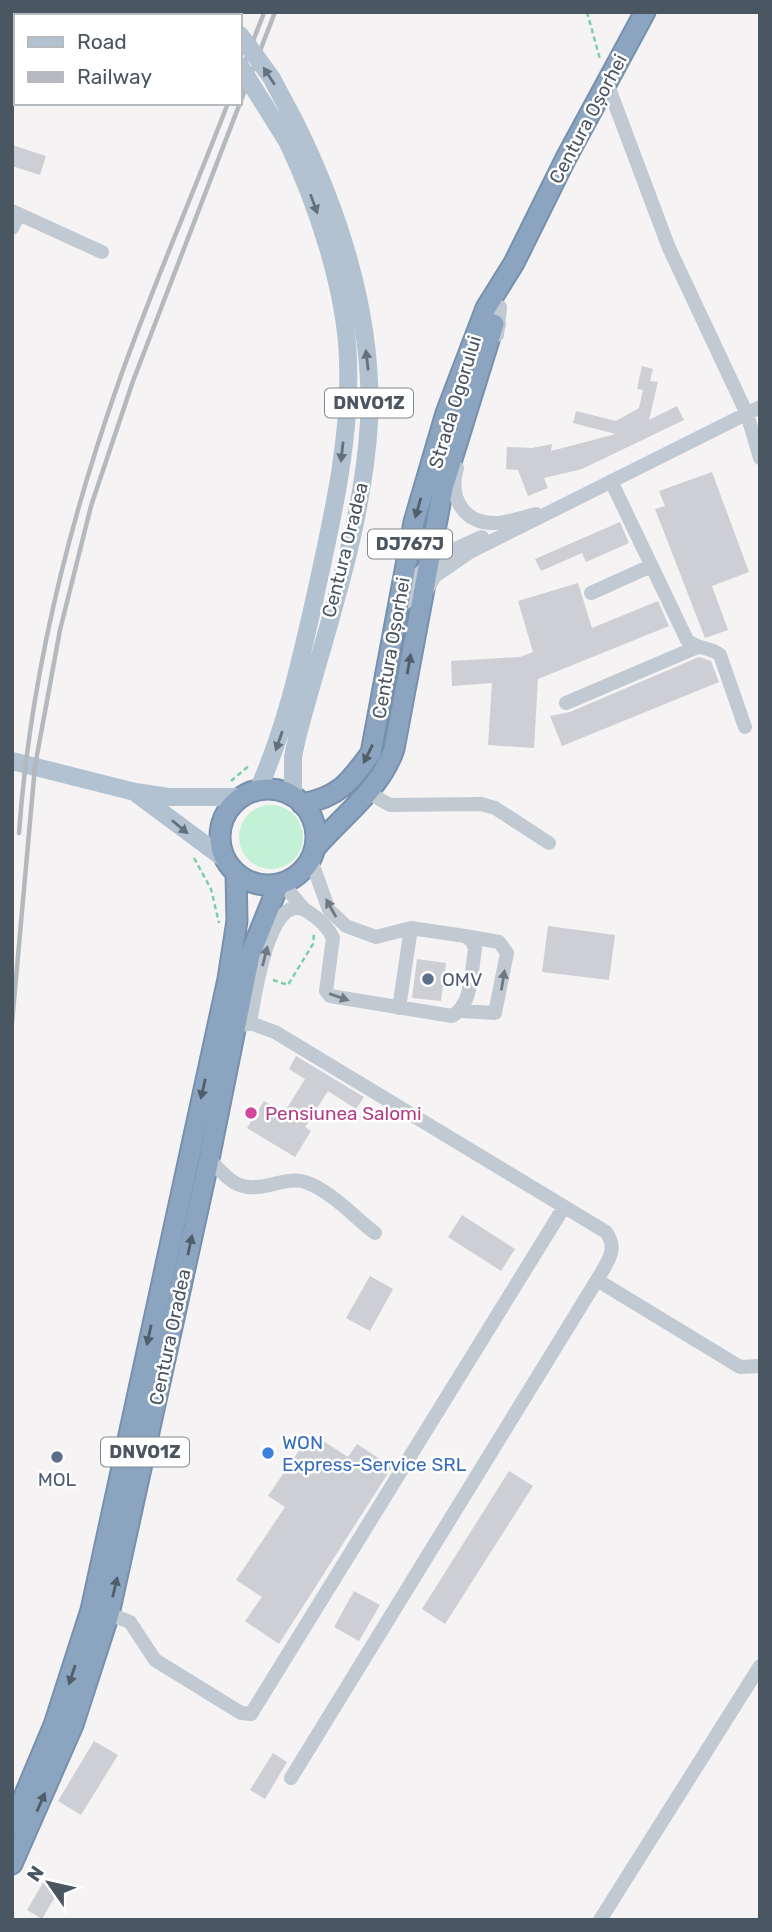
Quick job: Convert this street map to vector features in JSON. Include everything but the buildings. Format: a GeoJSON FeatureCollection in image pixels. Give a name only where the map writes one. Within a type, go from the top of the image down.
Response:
{"type":"FeatureCollection","features":[{"type":"Feature","properties":{"kind":"highway","name":"Centura Oșorhei"},"geometry":{"type":"LineString","coordinates":[[298,800],[327,799],[352,780],[371,753],[414,522],[446,413],[486,308],[514,264],[645,12]]}},
{"type":"Feature","properties":{"kind":"highway","name":"Centura Oșorhei"},"geometry":{"type":"LineString","coordinates":[[500,307],[514,264]]}},
{"type":"Feature","properties":{"kind":"highway","name":"DJ767J"},"geometry":{"type":"LineString","coordinates":[[421,598],[443,488],[479,364],[500,307]]}},
{"type":"Feature","properties":{"kind":"highway","name":"Centura Oșorhei"},"geometry":{"type":"LineString","coordinates":[[313,854],[342,816],[369,793],[387,769],[394,749],[421,598]]}},
{"type":"Feature","properties":{"kind":"highway"},"geometry":{"type":"LineString","coordinates":[[250,794],[270,789],[298,800]]}},
{"type":"Feature","properties":{"kind":"highway","name":"DNVO1Z"},"geometry":{"type":"LineString","coordinates":[[231,866],[222,847],[222,826],[231,807],[250,794]]}},
{"type":"Feature","properties":{"kind":"highway","name":"DNVO1Z"},"geometry":{"type":"LineString","coordinates":[[280,884],[303,871],[313,854],[316,835],[310,812],[298,800]]}},
{"type":"Feature","properties":{"kind":"highway"},"geometry":{"type":"LineString","coordinates":[[231,866],[264,885],[280,884]]}},
{"type":"Feature","properties":{"kind":"highway","name":"Centura Oradea"},"geometry":{"type":"LineString","coordinates":[[12,1825],[54,1725],[91,1610],[228,978],[237,921],[231,866]]}},
{"type":"Feature","properties":{"kind":"highway","name":"Centura Oradea"},"geometry":{"type":"LineString","coordinates":[[12,1864],[73,1725],[108,1614],[209,1159],[249,1025],[254,941],[280,884]]}},
{"type":"Feature","properties":{"kind":"main road","name":"Centura Oradea"},"geometry":{"type":"LineString","coordinates":[[242,38],[271,77],[318,169],[335,215],[359,303],[369,370],[369,421],[355,523],[293,757],[298,800]]}},
{"type":"Feature","properties":{"kind":"main road","name":"Centura Oradea"},"geometry":{"type":"LineString","coordinates":[[242,69],[287,141],[316,208],[339,293],[348,359],[347,411],[332,517],[295,689],[281,737],[250,794]]}},
{"type":"Feature","properties":{"kind":"main road"},"geometry":{"type":"LineString","coordinates":[[12,761],[135,792],[169,797],[250,794]]}},
{"type":"Feature","properties":{"kind":"main road"},"geometry":{"type":"LineString","coordinates":[[135,792],[231,866]]}},
{"type":"Feature","properties":{"kind":"street"},"geometry":{"type":"LineString","coordinates":[[607,83],[668,248],[753,410],[760,458]]}},
{"type":"Feature","properties":{"kind":"street"},"geometry":{"type":"LineString","coordinates":[[14,218],[103,253]]}},
{"type":"Feature","properties":{"kind":"street","name":"Strada Ogorului"},"geometry":{"type":"LineString","coordinates":[[500,307],[497,339],[453,482],[456,502],[473,519],[496,523],[537,513]]}},
{"type":"Feature","properties":{"kind":"street","name":"Strada Ogorului"},"geometry":{"type":"LineString","coordinates":[[421,598],[435,576],[470,552],[753,410]]}},
{"type":"Feature","properties":{"kind":"street"},"geometry":{"type":"LineString","coordinates":[[611,481],[687,640],[695,648]]}},
{"type":"Feature","properties":{"kind":"street","name":"Strada Ogorului"},"geometry":{"type":"LineString","coordinates":[[427,563],[537,513],[577,498]]}},
{"type":"Feature","properties":{"kind":"street"},"geometry":{"type":"LineString","coordinates":[[388,655],[399,640],[408,590],[427,563]]}},
{"type":"Feature","properties":{"kind":"street"},"geometry":{"type":"LineString","coordinates":[[591,593],[651,566]]}},
{"type":"Feature","properties":{"kind":"street"},"geometry":{"type":"LineString","coordinates":[[566,704],[695,648],[713,649],[720,655],[745,727]]}},
{"type":"Feature","properties":{"kind":"street"},"geometry":{"type":"LineString","coordinates":[[369,793],[390,805],[481,804],[495,808],[549,843]]}},
{"type":"Feature","properties":{"kind":"street"},"geometry":{"type":"LineString","coordinates":[[280,884],[330,931],[333,938],[326,991],[330,996],[452,1016],[461,1011],[495,1013],[507,953],[499,942],[411,928],[376,937],[346,926],[329,910],[313,854]]}},
{"type":"Feature","properties":{"kind":"street"},"geometry":{"type":"LineString","coordinates":[[291,1778],[613,1251],[613,1242],[606,1232],[249,1025],[268,944],[278,919],[286,911],[304,909]]}},
{"type":"Feature","properties":{"kind":"street"},"geometry":{"type":"LineString","coordinates":[[399,1008],[411,928]]}},
{"type":"Feature","properties":{"kind":"street"},"geometry":{"type":"LineString","coordinates":[[461,1011],[475,949],[472,941],[465,936]]}},
{"type":"Feature","properties":{"kind":"street"},"geometry":{"type":"LineString","coordinates":[[209,1159],[239,1186],[253,1190],[287,1181],[303,1181],[318,1188],[375,1233]]}},
{"type":"Feature","properties":{"kind":"street"},"geometry":{"type":"LineString","coordinates":[[108,1614],[130,1622],[155,1660],[241,1713],[251,1714],[564,1207]]}},
{"type":"Feature","properties":{"kind":"street"},"geometry":{"type":"LineString","coordinates":[[597,1280],[740,1367],[760,1366]]}},
{"type":"Feature","properties":{"kind":"street"},"geometry":{"type":"LineString","coordinates":[[600,1920],[760,1666]]}},
{"type":"Feature","properties":{"kind":"path"},"geometry":{"type":"LineString","coordinates":[[587,12],[607,83]]}},
{"type":"Feature","properties":{"kind":"green space"},"geometry":{"type":"Polygon","coordinates":[[[271,805],[283,807],[294,814],[301,825],[301,849],[294,860],[283,867],[271,869],[259,867],[248,860],[241,849],[239,837],[241,825],[248,814],[259,807],[271,805]]]}},
{"type":"Feature","properties":{"kind":"railway"},"geometry":{"type":"LineString","coordinates":[[242,98],[275,12]]}},
{"type":"Feature","properties":{"kind":"railway"},"geometry":{"type":"LineString","coordinates":[[242,69],[264,13]]}},
{"type":"Feature","properties":{"kind":"railway"},"geometry":{"type":"LineString","coordinates":[[19,833],[32,719],[67,549],[131,349],[227,105]]}},
{"type":"Feature","properties":{"kind":"railway"},"geometry":{"type":"LineString","coordinates":[[12,1023],[35,766],[60,630],[91,506],[133,381],[239,105]]}},
{"type":"Feature","properties":{"kind":"place","name":"OMV"},"geometry":{"type":"Point","coordinates":[428,979]}},
{"type":"Feature","properties":{"kind":"place","name":"Pensiunea Salomi"},"geometry":{"type":"Point","coordinates":[251,1113]}},
{"type":"Feature","properties":{"kind":"place","name":"WON Express-Service SRL"},"geometry":{"type":"Point","coordinates":[268,1453]}},
{"type":"Feature","properties":{"kind":"place","name":"MOL"},"geometry":{"type":"Point","coordinates":[57,1457]}}]}
